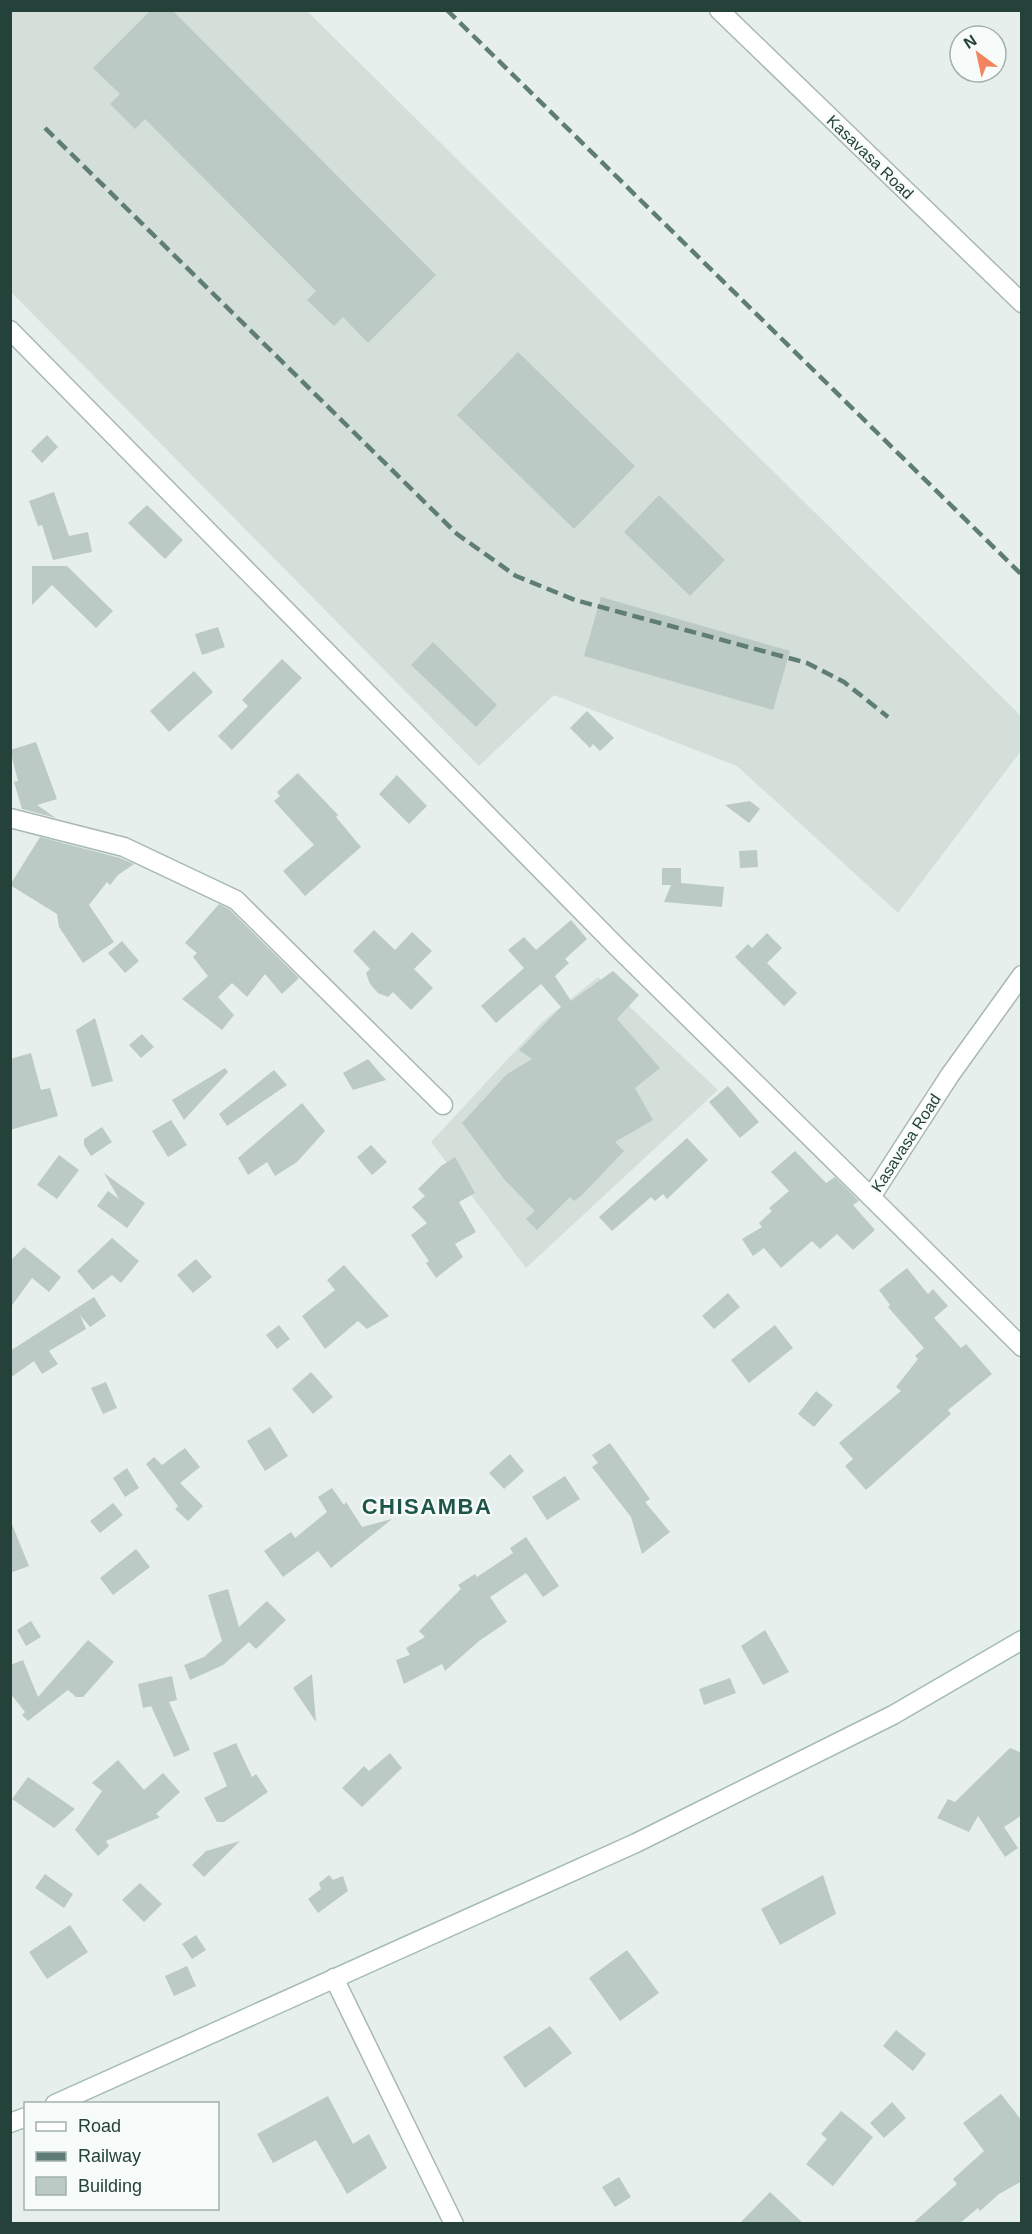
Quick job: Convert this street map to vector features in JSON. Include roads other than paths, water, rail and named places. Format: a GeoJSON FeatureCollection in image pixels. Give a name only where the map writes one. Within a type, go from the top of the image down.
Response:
{"type":"FeatureCollection","features":[{"type":"Feature","properties":{"kind":"street","name":"Kasavasa Road"},"geometry":{"type":"LineString","coordinates":[[719,10],[1022,303]]}},
{"type":"Feature","properties":{"kind":"street"},"geometry":{"type":"LineString","coordinates":[[10,330],[618,948],[871,1197]]}},
{"type":"Feature","properties":{"kind":"street"},"geometry":{"type":"LineString","coordinates":[[10,818],[124,847],[236,900],[442,1105]]}},
{"type":"Feature","properties":{"kind":"street","name":"Kasavasa Road"},"geometry":{"type":"LineString","coordinates":[[1022,975],[950,1075],[871,1197],[1022,1347]]}},
{"type":"Feature","properties":{"kind":"street"},"geometry":{"type":"LineString","coordinates":[[57,2102],[636,1843],[893,1715],[1022,1640]]}},
{"type":"Feature","properties":{"kind":"street"},"geometry":{"type":"LineString","coordinates":[[334,1978],[454,2223]]}},
{"type":"Feature","properties":{"kind":"railway"},"geometry":{"type":"LineString","coordinates":[[447,10],[1022,575]]}},
{"type":"Feature","properties":{"kind":"railway"},"geometry":{"type":"LineString","coordinates":[[45,128],[457,534],[516,576],[575,600],[807,663],[844,682],[888,717]]}},
{"type":"Feature","properties":{"kind":"district","name":"CHISAMBA"},"geometry":{"type":"Point","coordinates":[427,1506]}}]}
